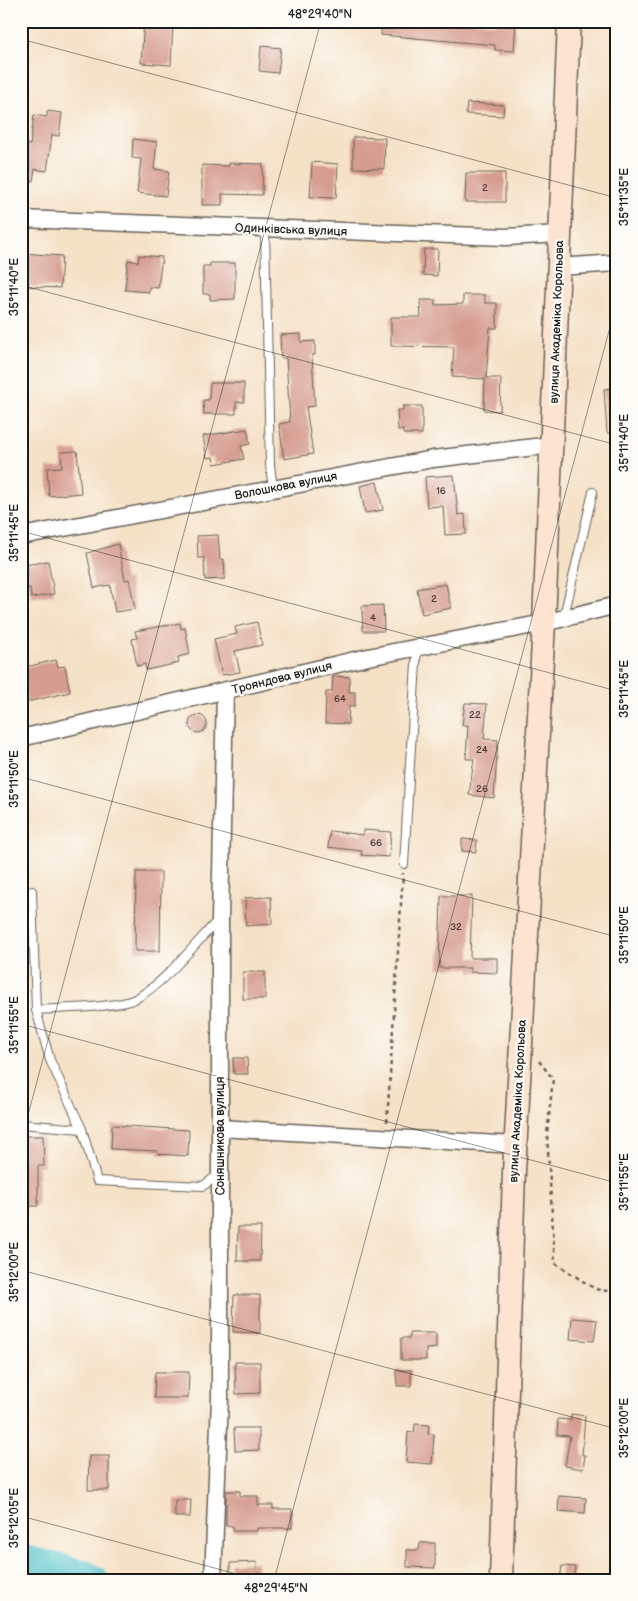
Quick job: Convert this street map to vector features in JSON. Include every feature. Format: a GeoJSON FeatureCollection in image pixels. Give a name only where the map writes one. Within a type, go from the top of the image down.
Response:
{"type":"FeatureCollection","features":[{"type":"Feature","properties":{"kind":"main road","name":"вулиця Академіка Корольова"},"geometry":{"type":"LineString","coordinates":[[501,1580],[516,1146],[522,1042],[554,620],[552,445],[569,21]]}},
{"type":"Feature","properties":{"kind":"street","name":"Одинківська вулиця"},"geometry":{"type":"LineString","coordinates":[[21,219],[506,237],[561,234]]}},
{"type":"Feature","properties":{"kind":"street"},"geometry":{"type":"LineString","coordinates":[[559,267],[617,263]]}},
{"type":"Feature","properties":{"kind":"street","name":"Волошкова вулиця"},"geometry":{"type":"LineString","coordinates":[[21,536],[433,459],[552,445]]}},
{"type":"Feature","properties":{"kind":"street"},"geometry":{"type":"LineString","coordinates":[[554,620],[617,605]]}},
{"type":"Feature","properties":{"kind":"street","name":"Трояндова вулиця"},"geometry":{"type":"LineString","coordinates":[[21,738],[417,646],[554,620]]}},
{"type":"Feature","properties":{"kind":"street","name":"Соняшникова вулиця"},"geometry":{"type":"LineString","coordinates":[[214,1580],[220,1398],[220,919],[225,692]]}},
{"type":"Feature","properties":{"kind":"street"},"geometry":{"type":"LineString","coordinates":[[220,1128],[516,1146]]}},
{"type":"Feature","properties":{"kind":"lane"},"geometry":{"type":"LineString","coordinates":[[266,229],[270,465],[274,489]]}},
{"type":"Feature","properties":{"kind":"lane"},"geometry":{"type":"LineString","coordinates":[[554,620],[593,492]]}},
{"type":"Feature","properties":{"kind":"lane"},"geometry":{"type":"LineString","coordinates":[[404,864],[417,646]]}},
{"type":"Feature","properties":{"kind":"lane"},"geometry":{"type":"LineString","coordinates":[[32,891],[36,1010],[50,1060],[82,1129],[97,1181],[203,1186],[220,1172]]}},
{"type":"Feature","properties":{"kind":"lane"},"geometry":{"type":"LineString","coordinates":[[36,1010],[96,1006],[133,1000],[154,985],[220,919]]}},
{"type":"Feature","properties":{"kind":"lane"},"geometry":{"type":"LineString","coordinates":[[21,1124],[82,1129]]}},
{"type":"Feature","properties":{"kind":"path"},"geometry":{"type":"LineString","coordinates":[[386,1138],[404,864]]}},
{"type":"Feature","properties":{"kind":"path"},"geometry":{"type":"LineString","coordinates":[[522,1042],[553,1079],[547,1134],[554,1263],[595,1290],[617,1293]]}},
{"type":"Feature","properties":{"kind":"building"},"geometry":{"type":"Polygon","coordinates":[[[144,21],[173,21],[171,65],[141,63],[144,21]]]}},
{"type":"Feature","properties":{"kind":"building"},"geometry":{"type":"Polygon","coordinates":[[[382,21],[468,21],[496,24],[497,21],[516,22],[514,51],[495,50],[495,45],[381,35],[382,21]]]}},
{"type":"Feature","properties":{"kind":"building"},"geometry":{"type":"Polygon","coordinates":[[[261,46],[281,48],[278,73],[259,71],[261,46]]]}},
{"type":"Feature","properties":{"kind":"building"},"geometry":{"type":"Polygon","coordinates":[[[467,103],[504,105],[503,116],[466,114],[467,103]]]}},
{"type":"Feature","properties":{"kind":"building"},"geometry":{"type":"Polygon","coordinates":[[[47,111],[62,113],[59,136],[52,135],[47,171],[35,169],[33,181],[21,179],[21,143],[30,145],[34,115],[47,117],[47,111]]]}},
{"type":"Feature","properties":{"kind":"building"},"geometry":{"type":"Polygon","coordinates":[[[353,137],[385,138],[384,169],[353,168],[353,137]]]}},
{"type":"Feature","properties":{"kind":"building"},"geometry":{"type":"Polygon","coordinates":[[[133,139],[157,142],[154,169],[169,171],[166,196],[137,193],[141,159],[132,158],[133,139]]]}},
{"type":"Feature","properties":{"kind":"building"},"geometry":{"type":"Polygon","coordinates":[[[312,162],[338,164],[336,198],[310,197],[312,162]]]}},
{"type":"Feature","properties":{"kind":"building"},"geometry":{"type":"Polygon","coordinates":[[[229,163],[263,164],[262,195],[222,194],[222,205],[202,205],[202,165],[229,166],[229,163]]]}},
{"type":"Feature","properties":{"kind":"building"},"geometry":{"type":"Polygon","coordinates":[[[466,173],[505,173],[505,202],[465,202],[466,173]]]}},
{"type":"Feature","properties":{"kind":"building"},"geometry":{"type":"Polygon","coordinates":[[[424,249],[438,249],[437,276],[423,275],[424,249]]]}},
{"type":"Feature","properties":{"kind":"building"},"geometry":{"type":"Polygon","coordinates":[[[21,253],[62,256],[60,288],[21,286],[21,253]]]}},
{"type":"Feature","properties":{"kind":"building"},"geometry":{"type":"Polygon","coordinates":[[[139,255],[162,257],[158,288],[149,287],[149,292],[125,290],[128,260],[138,262],[139,255]]]}},
{"type":"Feature","properties":{"kind":"building"},"geometry":{"type":"Polygon","coordinates":[[[210,263],[235,263],[235,299],[210,300],[210,294],[203,294],[203,266],[210,266],[210,263]]]}},
{"type":"Feature","properties":{"kind":"building"},"geometry":{"type":"Polygon","coordinates":[[[463,295],[485,295],[485,303],[497,303],[497,328],[490,328],[486,378],[501,378],[500,411],[484,410],[485,379],[452,377],[454,347],[391,346],[391,317],[421,317],[420,300],[435,300],[435,305],[463,304],[463,295]]]}},
{"type":"Feature","properties":{"kind":"building"},"geometry":{"type":"Polygon","coordinates":[[[301,334],[301,342],[315,341],[315,355],[312,355],[315,406],[306,407],[313,454],[284,459],[279,424],[290,422],[286,358],[281,358],[280,335],[301,334]]]}},
{"type":"Feature","properties":{"kind":"building"},"geometry":{"type":"Polygon","coordinates":[[[210,383],[244,383],[244,402],[236,402],[236,414],[204,414],[203,400],[209,400],[210,383]]]}},
{"type":"Feature","properties":{"kind":"building"},"geometry":{"type":"Polygon","coordinates":[[[617,388],[617,433],[607,433],[604,389],[617,388]]]}},
{"type":"Feature","properties":{"kind":"building"},"geometry":{"type":"Polygon","coordinates":[[[403,406],[422,406],[422,434],[403,434],[403,430],[398,430],[397,410],[403,410],[403,406]]]}},
{"type":"Feature","properties":{"kind":"building"},"geometry":{"type":"Polygon","coordinates":[[[247,429],[250,444],[241,446],[244,459],[214,464],[213,457],[207,458],[203,436],[247,429]]]}},
{"type":"Feature","properties":{"kind":"building"},"geometry":{"type":"Polygon","coordinates":[[[77,451],[81,493],[49,496],[47,468],[62,467],[61,452],[77,451]]]}},
{"type":"Feature","properties":{"kind":"building"},"geometry":{"type":"Polygon","coordinates":[[[454,475],[458,515],[465,514],[466,534],[445,535],[443,506],[427,507],[425,477],[454,475]]]}},
{"type":"Feature","properties":{"kind":"building"},"geometry":{"type":"Polygon","coordinates":[[[377,482],[383,510],[365,513],[360,486],[377,482]]]}},
{"type":"Feature","properties":{"kind":"building"},"geometry":{"type":"Polygon","coordinates":[[[218,535],[220,560],[224,559],[225,579],[205,580],[204,558],[198,558],[197,536],[218,535]]]}},
{"type":"Feature","properties":{"kind":"building"},"geometry":{"type":"Polygon","coordinates":[[[118,544],[125,580],[129,579],[135,609],[115,612],[110,585],[94,588],[87,553],[118,544]]]}},
{"type":"Feature","properties":{"kind":"building"},"geometry":{"type":"Polygon","coordinates":[[[48,561],[54,594],[31,598],[30,588],[24,589],[22,576],[28,575],[25,565],[48,561]]]}},
{"type":"Feature","properties":{"kind":"building"},"geometry":{"type":"Polygon","coordinates":[[[446,584],[451,608],[422,614],[417,589],[446,584]]]}},
{"type":"Feature","properties":{"kind":"building"},"geometry":{"type":"Polygon","coordinates":[[[383,605],[384,631],[363,631],[362,606],[383,605]]]}},
{"type":"Feature","properties":{"kind":"building"},"geometry":{"type":"Polygon","coordinates":[[[257,622],[262,645],[235,651],[240,672],[222,675],[214,639],[237,634],[235,627],[257,622]]]}},
{"type":"Feature","properties":{"kind":"building"},"geometry":{"type":"Polygon","coordinates":[[[180,623],[181,629],[185,628],[190,654],[178,657],[179,663],[146,670],[145,664],[137,666],[132,639],[137,638],[135,631],[180,623]]]}},
{"type":"Feature","properties":{"kind":"building"},"geometry":{"type":"Polygon","coordinates":[[[56,660],[58,667],[65,666],[70,692],[27,702],[21,668],[56,660]]]}},
{"type":"Feature","properties":{"kind":"building"},"geometry":{"type":"Polygon","coordinates":[[[333,676],[350,677],[349,692],[355,692],[355,706],[349,706],[348,724],[325,723],[326,692],[332,692],[333,676]]]}},
{"type":"Feature","properties":{"kind":"building"},"geometry":{"type":"Polygon","coordinates":[[[465,703],[487,704],[484,739],[498,740],[494,798],[469,795],[474,759],[466,759],[468,725],[462,725],[465,703]]]}},
{"type":"Feature","properties":{"kind":"building"},"geometry":{"type":"Polygon","coordinates":[[[198,715],[204,718],[207,724],[204,730],[198,733],[192,730],[189,724],[192,718],[198,715]]]}},
{"type":"Feature","properties":{"kind":"building"},"geometry":{"type":"Polygon","coordinates":[[[363,830],[391,832],[389,857],[361,855],[362,851],[328,847],[330,831],[363,835],[363,830]]]}},
{"type":"Feature","properties":{"kind":"building"},"geometry":{"type":"Polygon","coordinates":[[[462,839],[477,840],[476,852],[462,851],[462,839]]]}},
{"type":"Feature","properties":{"kind":"building"},"geometry":{"type":"Polygon","coordinates":[[[136,872],[161,872],[160,951],[135,951],[136,872]]]}},
{"type":"Feature","properties":{"kind":"building"},"geometry":{"type":"Polygon","coordinates":[[[441,896],[472,896],[470,958],[497,958],[497,973],[470,972],[470,968],[439,968],[441,896]]]}},
{"type":"Feature","properties":{"kind":"building"},"geometry":{"type":"Polygon","coordinates":[[[271,897],[272,924],[246,926],[245,898],[271,897]]]}},
{"type":"Feature","properties":{"kind":"building"},"geometry":{"type":"Polygon","coordinates":[[[243,972],[265,972],[265,999],[243,999],[243,972]]]}},
{"type":"Feature","properties":{"kind":"building"},"geometry":{"type":"Polygon","coordinates":[[[233,1058],[247,1058],[248,1074],[234,1074],[233,1058]]]}},
{"type":"Feature","properties":{"kind":"building"},"geometry":{"type":"Polygon","coordinates":[[[112,1125],[189,1130],[188,1156],[158,1154],[158,1151],[111,1149],[112,1125]]]}},
{"type":"Feature","properties":{"kind":"building"},"geometry":{"type":"Polygon","coordinates":[[[21,1136],[43,1136],[44,1166],[38,1166],[38,1206],[22,1206],[21,1136]]]}},
{"type":"Feature","properties":{"kind":"building"},"geometry":{"type":"Polygon","coordinates":[[[238,1227],[261,1227],[260,1261],[237,1261],[238,1227]]]}},
{"type":"Feature","properties":{"kind":"building"},"geometry":{"type":"Polygon","coordinates":[[[234,1295],[260,1295],[260,1333],[233,1332],[234,1295]]]}},
{"type":"Feature","properties":{"kind":"building"},"geometry":{"type":"Polygon","coordinates":[[[572,1318],[597,1320],[594,1341],[570,1339],[572,1318]]]}},
{"type":"Feature","properties":{"kind":"building"},"geometry":{"type":"Polygon","coordinates":[[[410,1333],[436,1333],[436,1348],[426,1349],[426,1360],[401,1360],[401,1338],[410,1338],[410,1333]]]}},
{"type":"Feature","properties":{"kind":"building"},"geometry":{"type":"Polygon","coordinates":[[[235,1362],[260,1362],[260,1393],[236,1394],[235,1362]]]}},
{"type":"Feature","properties":{"kind":"building"},"geometry":{"type":"Polygon","coordinates":[[[396,1370],[411,1370],[411,1386],[397,1386],[396,1370]]]}},
{"type":"Feature","properties":{"kind":"building"},"geometry":{"type":"Polygon","coordinates":[[[155,1372],[189,1372],[188,1398],[154,1398],[155,1372]]]}},
{"type":"Feature","properties":{"kind":"building"},"geometry":{"type":"Polygon","coordinates":[[[571,1414],[585,1416],[582,1455],[585,1455],[583,1469],[565,1466],[570,1436],[557,1435],[558,1419],[571,1420],[571,1414]]]}},
{"type":"Feature","properties":{"kind":"building"},"geometry":{"type":"Polygon","coordinates":[[[415,1424],[429,1425],[428,1434],[434,1434],[432,1464],[406,1462],[408,1432],[414,1433],[415,1424]]]}},
{"type":"Feature","properties":{"kind":"building"},"geometry":{"type":"Polygon","coordinates":[[[234,1428],[259,1428],[259,1450],[235,1451],[234,1428]]]}},
{"type":"Feature","properties":{"kind":"building"},"geometry":{"type":"Polygon","coordinates":[[[89,1456],[109,1456],[109,1490],[88,1490],[89,1456]]]}},
{"type":"Feature","properties":{"kind":"building"},"geometry":{"type":"Polygon","coordinates":[[[226,1491],[240,1491],[240,1496],[258,1496],[258,1505],[273,1505],[273,1509],[292,1509],[292,1528],[257,1528],[257,1531],[233,1531],[233,1526],[226,1526],[226,1491]]]}},
{"type":"Feature","properties":{"kind":"building"},"geometry":{"type":"Polygon","coordinates":[[[559,1496],[586,1498],[585,1513],[558,1511],[559,1496]]]}},
{"type":"Feature","properties":{"kind":"building"},"geometry":{"type":"Polygon","coordinates":[[[175,1500],[191,1500],[190,1517],[175,1517],[175,1500]]]}},
{"type":"Feature","properties":{"kind":"building"},"geometry":{"type":"Polygon","coordinates":[[[420,1543],[435,1543],[435,1568],[407,1567],[407,1550],[419,1550],[420,1543]]]}},
{"type":"Feature","properties":{"kind":"building"},"geometry":{"type":"Polygon","coordinates":[[[257,1562],[258,1580],[230,1580],[230,1563],[257,1562]]]}},
{"type":"Feature","properties":{"kind":"building"},"geometry":{"type":"Polygon","coordinates":[[[562,1566],[575,1567],[573,1580],[560,1580],[562,1566]]]}},
{"type":"Feature","properties":{"kind":"waterway"},"geometry":{"type":"LineString","coordinates":[[21,1558],[85,1574],[95,1580]]}}]}
